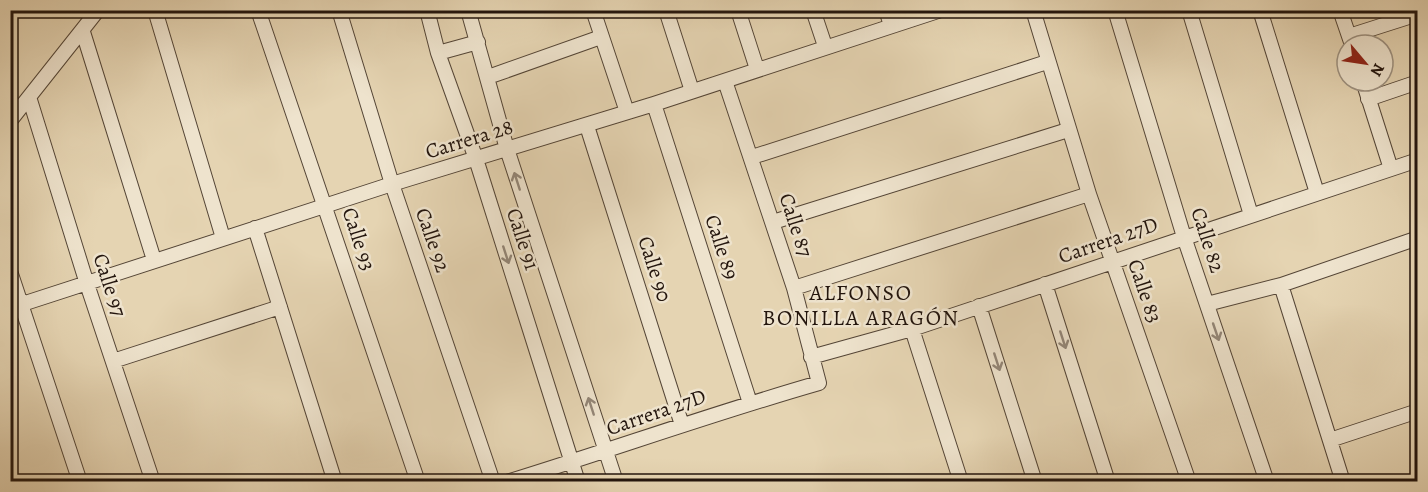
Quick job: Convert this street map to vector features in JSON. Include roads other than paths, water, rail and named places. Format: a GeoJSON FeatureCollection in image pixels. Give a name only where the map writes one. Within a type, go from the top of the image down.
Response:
{"type":"FeatureCollection","features":[{"type":"Feature","properties":{"kind":"street"},"geometry":{"type":"LineString","coordinates":[[10,121],[30,100],[98,10]]}},
{"type":"Feature","properties":{"kind":"street"},"geometry":{"type":"LineString","coordinates":[[155,10],[223,238]]}},
{"type":"Feature","properties":{"kind":"street","name":"Calle 93"},"geometry":{"type":"LineString","coordinates":[[258,10],[418,482]]}},
{"type":"Feature","properties":{"kind":"street","name":"Calle 92"},"geometry":{"type":"LineString","coordinates":[[339,10],[392,184],[493,482]]}},
{"type":"Feature","properties":{"kind":"street","name":"Calle 91"},"geometry":{"type":"LineString","coordinates":[[427,10],[438,52],[476,159],[578,482]]}},
{"type":"Feature","properties":{"kind":"street","name":"Calle 91"},"geometry":{"type":"LineString","coordinates":[[468,10],[507,149],[616,482]]}},
{"type":"Feature","properties":{"kind":"street"},"geometry":{"type":"LineString","coordinates":[[593,10],[627,112]]}},
{"type":"Feature","properties":{"kind":"street"},"geometry":{"type":"LineString","coordinates":[[666,10],[692,91]]}},
{"type":"Feature","properties":{"kind":"street"},"geometry":{"type":"LineString","coordinates":[[738,10],[757,69]]}},
{"type":"Feature","properties":{"kind":"street"},"geometry":{"type":"LineString","coordinates":[[813,10],[825,46]]}},
{"type":"Feature","properties":{"kind":"street"},"geometry":{"type":"LineString","coordinates":[[886,10],[891,26]]}},
{"type":"Feature","properties":{"kind":"street","name":"Carrera 28"},"geometry":{"type":"LineString","coordinates":[[16,306],[392,184],[587,126],[825,46],[941,10]]}},
{"type":"Feature","properties":{"kind":"street","name":"Calle 83"},"geometry":{"type":"LineString","coordinates":[[1033,10],[1089,194],[1189,482]]}},
{"type":"Feature","properties":{"kind":"street","name":"Calle 82"},"geometry":{"type":"LineString","coordinates":[[1115,10],[1184,237],[1267,482]]}},
{"type":"Feature","properties":{"kind":"street"},"geometry":{"type":"LineString","coordinates":[[1189,10],[1251,215]]}},
{"type":"Feature","properties":{"kind":"street"},"geometry":{"type":"LineString","coordinates":[[1260,10],[1317,193]]}},
{"type":"Feature","properties":{"kind":"street"},"geometry":{"type":"LineString","coordinates":[[1340,10],[1348,33]]}},
{"type":"Feature","properties":{"kind":"street"},"geometry":{"type":"LineString","coordinates":[[1368,33],[1418,14]]}},
{"type":"Feature","properties":{"kind":"street"},"geometry":{"type":"LineString","coordinates":[[83,32],[154,260]]}},
{"type":"Feature","properties":{"kind":"street"},"geometry":{"type":"LineString","coordinates":[[488,77],[601,37]]}},
{"type":"Feature","properties":{"kind":"street"},"geometry":{"type":"LineString","coordinates":[[438,52],[478,42]]}},
{"type":"Feature","properties":{"kind":"street"},"geometry":{"type":"LineString","coordinates":[[752,156],[1047,62]]}},
{"type":"Feature","properties":{"kind":"street","name":"Calle 87"},"geometry":{"type":"LineString","coordinates":[[725,81],[752,156],[794,288],[819,383]]}},
{"type":"Feature","properties":{"kind":"street"},"geometry":{"type":"LineString","coordinates":[[1368,99],[1418,82]]}},
{"type":"Feature","properties":{"kind":"street"},"geometry":{"type":"LineString","coordinates":[[1366,93],[1391,169]]}},
{"type":"Feature","properties":{"kind":"street","name":"Calle 97"},"geometry":{"type":"LineString","coordinates":[[30,100],[87,284],[153,482]]}},
{"type":"Feature","properties":{"kind":"street","name":"Calle 89"},"geometry":{"type":"LineString","coordinates":[[654,104],[750,403]]}},
{"type":"Feature","properties":{"kind":"street","name":"Calle 90"},"geometry":{"type":"LineString","coordinates":[[587,126],[682,425]]}},
{"type":"Feature","properties":{"kind":"street"},"geometry":{"type":"LineString","coordinates":[[773,222],[1068,130]]}},
{"type":"Feature","properties":{"kind":"street","name":"Carrera 27D"},"geometry":{"type":"LineString","coordinates":[[812,357],[912,329],[1112,260],[1418,160]]}},
{"type":"Feature","properties":{"kind":"street"},"geometry":{"type":"LineString","coordinates":[[794,288],[1089,194]]}},
{"type":"Feature","properties":{"kind":"street"},"geometry":{"type":"LineString","coordinates":[[255,228],[335,482]]}},
{"type":"Feature","properties":{"kind":"street"},"geometry":{"type":"LineString","coordinates":[[1207,304],[1281,285],[1418,238]]}},
{"type":"Feature","properties":{"kind":"street"},"geometry":{"type":"LineString","coordinates":[[10,271],[16,306],[80,482]]}},
{"type":"Feature","properties":{"kind":"street"},"geometry":{"type":"LineString","coordinates":[[1045,284],[1108,482]]}},
{"type":"Feature","properties":{"kind":"street"},"geometry":{"type":"LineString","coordinates":[[1281,285],[1343,482]]}},
{"type":"Feature","properties":{"kind":"street"},"geometry":{"type":"LineString","coordinates":[[979,306],[1035,482]]}},
{"type":"Feature","properties":{"kind":"street"},"geometry":{"type":"LineString","coordinates":[[113,361],[280,307]]}},
{"type":"Feature","properties":{"kind":"street"},"geometry":{"type":"LineString","coordinates":[[912,329],[961,482]]}},
{"type":"Feature","properties":{"kind":"street","name":"Carrera 27D"},"geometry":{"type":"LineString","coordinates":[[507,482],[606,452],[750,403],[819,383]]}},
{"type":"Feature","properties":{"kind":"street"},"geometry":{"type":"LineString","coordinates":[[1330,440],[1418,411]]}},
{"type":"Feature","properties":{"kind":"district","name":"ALFONSO BONILLA ARAGÓN"},"geometry":{"type":"Point","coordinates":[861,304]}}]}
